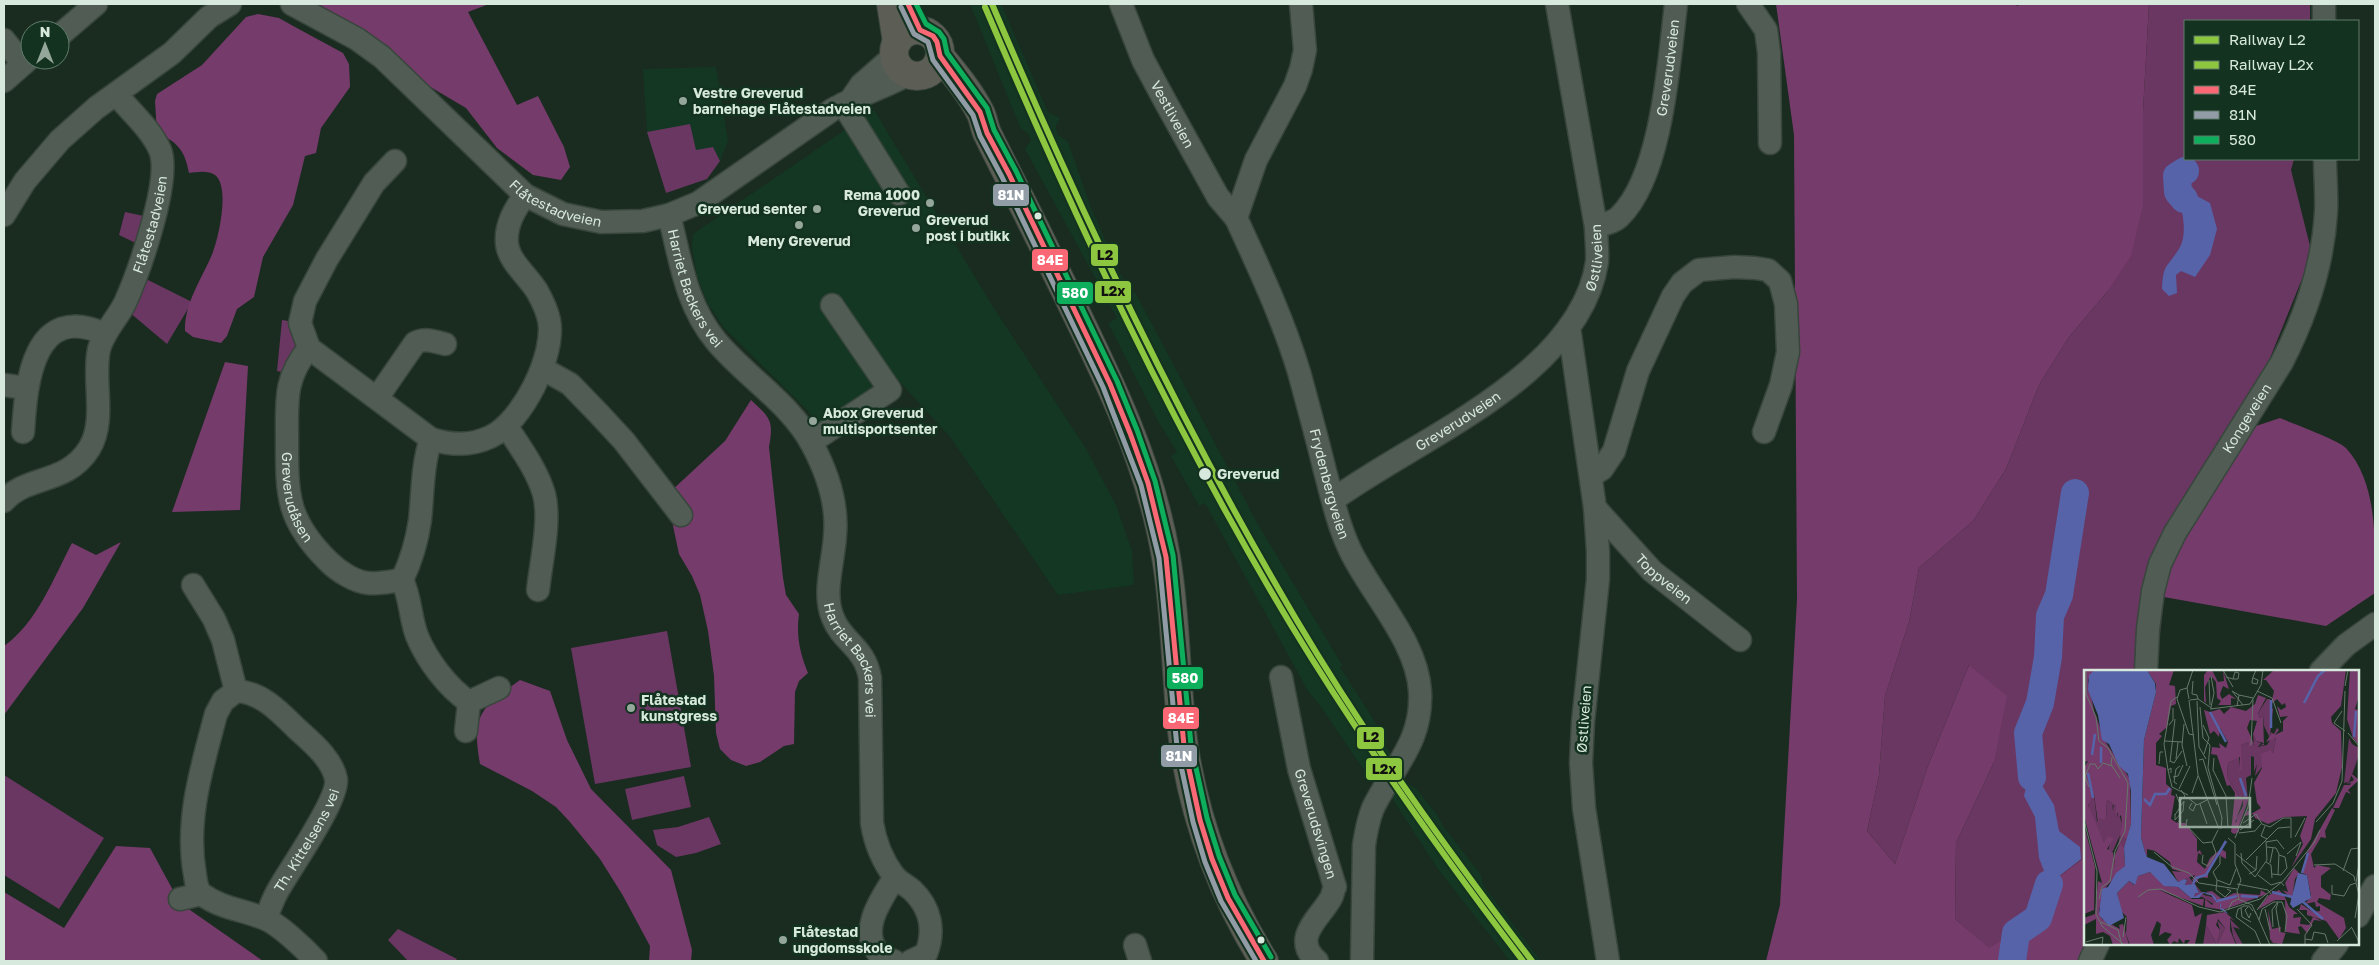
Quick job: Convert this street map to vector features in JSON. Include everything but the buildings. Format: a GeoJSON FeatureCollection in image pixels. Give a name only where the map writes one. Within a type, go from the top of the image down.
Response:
{"type":"FeatureCollection","features":[{"type":"Feature","properties":{"kind":"main road"},"geometry":{"type":"LineString","coordinates":[[892,4],[914,56],[986,132],[1009,174],[1110,384],[1148,483],[1166,557],[1184,746],[1193,795],[1212,860],[1228,898],[1264,961]]}},
{"type":"Feature","properties":{"kind":"main road"},"geometry":{"type":"LineString","coordinates":[[908,4],[914,56]]}},
{"type":"Feature","properties":{"kind":"street"},"geometry":{"type":"LineString","coordinates":[[70,26],[96,4]]}},
{"type":"Feature","properties":{"kind":"street"},"geometry":{"type":"LineString","coordinates":[[4,215],[25,181],[60,140],[116,94],[172,52],[211,10],[230,4]]}},
{"type":"Feature","properties":{"kind":"street","name":"Flåtestadveien"},"geometry":{"type":"LineString","coordinates":[[292,4],[357,39],[382,57],[525,195],[563,214],[591,221],[631,222],[669,215],[698,203],[847,101],[861,85],[914,56]]}},
{"type":"Feature","properties":{"kind":"street","name":"Vestliveien"},"geometry":{"type":"LineString","coordinates":[[1121,4],[1143,60],[1218,198],[1236,218]]}},
{"type":"Feature","properties":{"kind":"street"},"geometry":{"type":"LineString","coordinates":[[1236,218],[1256,160],[1295,86],[1301,69],[1305,50],[1301,4]]}},
{"type":"Feature","properties":{"kind":"street","name":"Østliveien"},"geometry":{"type":"LineString","coordinates":[[1557,4],[1596,227],[1597,260],[1592,280],[1569,327],[1595,508],[1598,579],[1583,722],[1581,763],[1584,808],[1608,961]]}},
{"type":"Feature","properties":{"kind":"street","name":"Greverudveien"},"geometry":{"type":"LineString","coordinates":[[1596,227],[1619,218],[1636,197],[1647,167],[1659,129],[1676,4]]}},
{"type":"Feature","properties":{"kind":"street"},"geometry":{"type":"LineString","coordinates":[[1748,4],[1766,30],[1769,53],[1770,143]]}},
{"type":"Feature","properties":{"kind":"street"},"geometry":{"type":"LineString","coordinates":[[2324,4],[2324,20]]}},
{"type":"Feature","properties":{"kind":"street"},"geometry":{"type":"LineString","coordinates":[[4,40],[20,55]]}},
{"type":"Feature","properties":{"kind":"street"},"geometry":{"type":"LineString","coordinates":[[4,81],[20,66]]}},
{"type":"Feature","properties":{"kind":"street","name":"Flåtestadveien"},"geometry":{"type":"LineString","coordinates":[[4,501],[10,494],[22,487],[61,475],[82,458],[90,448],[97,423],[99,349],[105,334],[120,314],[142,263],[162,174],[161,152],[156,142],[116,94]]}},
{"type":"Feature","properties":{"kind":"street"},"geometry":{"type":"LineString","coordinates":[[847,101],[899,194]]}},
{"type":"Feature","properties":{"kind":"street","name":"Kongeveien"},"geometry":{"type":"LineString","coordinates":[[2146,670],[2148,629],[2153,591],[2160,564],[2175,533],[2282,362],[2297,332],[2311,294],[2324,233],[2326,210],[2325,160]]}},
{"type":"Feature","properties":{"kind":"street"},"geometry":{"type":"LineString","coordinates":[[395,161],[374,183],[327,259],[305,301],[300,323],[309,348],[431,439],[444,443],[476,442],[492,437],[507,426],[543,369],[549,321],[538,292],[511,256],[507,244],[508,226],[515,209],[525,195]]}},
{"type":"Feature","properties":{"kind":"street","name":"Harriet Backers vei"},"geometry":{"type":"LineString","coordinates":[[669,215],[683,280],[696,310],[716,341],[793,419],[811,442],[825,468],[832,493],[836,533],[829,600],[833,618],[844,635],[860,650],[869,666],[872,823],[874,840],[895,877],[913,891],[924,905],[932,924],[931,941],[922,959]]}},
{"type":"Feature","properties":{"kind":"street","name":"Frydenbergveien"},"geometry":{"type":"LineString","coordinates":[[1236,218],[1286,333],[1333,500],[1350,549],[1408,648],[1418,674],[1420,692],[1415,730],[1408,749],[1373,808],[1364,845],[1362,961]]}},
{"type":"Feature","properties":{"kind":"street"},"geometry":{"type":"LineString","coordinates":[[1591,476],[1602,469],[1614,451],[1638,371],[1673,296],[1682,283],[1699,270],[1734,266],[1755,268],[1768,270],[1780,281],[1786,304],[1788,352],[1781,385],[1764,432]]}},
{"type":"Feature","properties":{"kind":"street"},"geometry":{"type":"LineString","coordinates":[[811,442],[890,390],[832,305]]}},
{"type":"Feature","properties":{"kind":"street"},"geometry":{"type":"LineString","coordinates":[[23,432],[15,387],[36,360],[49,335],[70,326],[93,328],[105,334]]}},
{"type":"Feature","properties":{"kind":"street","name":"Greverudveien"},"geometry":{"type":"LineString","coordinates":[[1333,500],[1510,388],[1569,327]]}},
{"type":"Feature","properties":{"kind":"street"},"geometry":{"type":"LineString","coordinates":[[377,398],[415,343],[420,340],[428,340],[445,344]]}},
{"type":"Feature","properties":{"kind":"street","name":"Greverudåsen"},"geometry":{"type":"LineString","coordinates":[[309,348],[299,360],[288,387],[287,478],[293,511],[302,533],[320,554],[342,572],[368,583],[402,580]]}},
{"type":"Feature","properties":{"kind":"street"},"geometry":{"type":"LineString","coordinates":[[543,369],[570,384],[624,441],[680,515]]}},
{"type":"Feature","properties":{"kind":"street"},"geometry":{"type":"LineString","coordinates":[[507,426],[539,480],[545,496],[546,516],[538,590]]}},
{"type":"Feature","properties":{"kind":"street"},"geometry":{"type":"LineString","coordinates":[[431,439],[424,460],[420,520],[414,549],[402,580],[408,593],[417,635],[426,653],[449,684],[469,702]]}},
{"type":"Feature","properties":{"kind":"street","name":"Toppveien"},"geometry":{"type":"LineString","coordinates":[[1595,508],[1652,571],[1740,640]]}},
{"type":"Feature","properties":{"kind":"street"},"geometry":{"type":"LineString","coordinates":[[192,585],[214,619],[220,633],[236,691],[223,701],[216,714],[194,802],[192,832],[194,868],[190,897],[266,918],[303,947],[316,961]]}},
{"type":"Feature","properties":{"kind":"street"},"geometry":{"type":"LineString","coordinates":[[2322,670],[2346,645],[2375,624]]}},
{"type":"Feature","properties":{"kind":"street","name":"Greverudsvingen"},"geometry":{"type":"LineString","coordinates":[[1281,677],[1299,769],[1334,886],[1331,898],[1309,927],[1307,942],[1311,957],[1317,961]]}},
{"type":"Feature","properties":{"kind":"street"},"geometry":{"type":"LineString","coordinates":[[469,702],[499,688]]}},
{"type":"Feature","properties":{"kind":"street","name":"Th. Kittelsens vei"},"geometry":{"type":"LineString","coordinates":[[236,691],[247,692],[262,698],[291,722],[320,751],[336,779],[335,791],[324,814],[278,889],[266,918]]}},
{"type":"Feature","properties":{"kind":"street"},"geometry":{"type":"LineString","coordinates":[[466,731],[469,702]]}},
{"type":"Feature","properties":{"kind":"street"},"geometry":{"type":"LineString","coordinates":[[894,961],[880,955],[871,938],[871,923],[879,902],[895,877]]}},
{"type":"Feature","properties":{"kind":"street"},"geometry":{"type":"LineString","coordinates":[[2359,914],[2375,886]]}},
{"type":"Feature","properties":{"kind":"street"},"geometry":{"type":"LineString","coordinates":[[2090,961],[2098,945]]}},
{"type":"Feature","properties":{"kind":"street"},"geometry":{"type":"LineString","coordinates":[[2323,961],[2336,945]]}},
{"type":"Feature","properties":{"kind":"shaded area"},"geometry":{"type":"Polygon","coordinates":[[[318,4],[489,4],[468,12],[517,105],[538,96],[564,147],[570,167],[561,180],[533,175],[497,148],[466,108],[422,82],[363,30],[318,4]]]}},
{"type":"Feature","properties":{"kind":"shaded area"},"geometry":{"type":"Polygon","coordinates":[[[970,4],[1001,4],[1048,112],[1060,118],[1056,126],[1057,134],[1068,142],[1090,205],[1117,267],[1131,294],[1135,292],[1256,521],[1342,665],[1340,667],[1386,739],[1383,743],[1407,783],[1416,788],[1437,815],[1443,826],[1481,875],[1483,885],[1541,961],[1510,961],[1438,869],[1373,769],[1366,773],[1308,691],[1205,503],[1199,506],[1171,456],[1177,452],[1158,421],[1108,323],[1117,318],[1025,149],[1031,140],[1028,133],[1021,129],[970,4]]]}},
{"type":"Feature","properties":{"kind":"shaded area"},"geometry":{"type":"Polygon","coordinates":[[[1776,4],[2016,4],[2017,6],[2021,4],[2149,4],[2143,111],[2143,205],[2131,256],[2107,292],[2069,337],[2039,385],[2006,469],[1973,521],[1919,568],[1909,622],[1885,696],[1879,775],[1867,831],[1895,864],[1928,766],[1969,665],[2007,696],[1994,762],[1956,843],[1955,919],[1989,948],[2027,925],[2049,884],[2084,858],[2084,945],[2086,945],[2079,961],[1766,961],[1780,905],[1797,599],[1794,135],[1776,4]]]}},
{"type":"Feature","properties":{"kind":"shaded area"},"geometry":{"type":"Polygon","coordinates":[[[2149,4],[2310,4],[2310,20],[2184,20],[2184,160],[2294,160],[2291,170],[2312,254],[2270,358],[2152,571],[2164,597],[2156,670],[2084,670],[2084,858],[2049,884],[2027,925],[1989,949],[1955,919],[1956,843],[1994,762],[1969,665],[1928,766],[1895,864],[1867,831],[1879,775],[1885,696],[1909,622],[1919,568],[1973,521],[2006,469],[2039,385],[2069,337],[2107,292],[2143,111],[2149,4]]]}},
{"type":"Feature","properties":{"kind":"shaded area"},"geometry":{"type":"Polygon","coordinates":[[[258,14],[279,18],[343,53],[349,64],[350,87],[321,128],[316,153],[305,156],[293,205],[263,257],[254,297],[237,309],[227,336],[221,343],[193,337],[185,331],[191,300],[215,245],[222,212],[222,189],[219,181],[212,173],[189,173],[183,153],[179,148],[170,140],[157,133],[155,101],[157,94],[202,65],[246,17],[258,14]]]}},
{"type":"Feature","properties":{"kind":"shaded area","name":"Vestre Greverud barnehage Flåtestadveien"},"geometry":{"type":"Polygon","coordinates":[[[716,67],[728,141],[720,161],[707,179],[666,193],[647,132],[643,69],[716,67]]]}},
{"type":"Feature","properties":{"kind":"shaded area"},"geometry":{"type":"Polygon","coordinates":[[[874,110],[990,302],[1085,447],[1116,505],[1132,551],[1134,585],[1058,595],[951,438],[900,382],[824,435],[807,410],[723,327],[707,302],[697,276],[692,248],[693,234],[874,110]]]}},
{"type":"Feature","properties":{"kind":"shaded area"},"geometry":{"type":"Polygon","coordinates":[[[690,124],[696,150],[713,147],[720,161],[707,179],[666,193],[647,132],[690,124]]]}},
{"type":"Feature","properties":{"kind":"shaded area"},"geometry":{"type":"Polygon","coordinates":[[[125,212],[153,218],[146,248],[119,235],[125,212]]]}},
{"type":"Feature","properties":{"kind":"shaded area"},"geometry":{"type":"Polygon","coordinates":[[[144,278],[192,302],[167,344],[129,312],[144,278]]]}},
{"type":"Feature","properties":{"kind":"shaded area"},"geometry":{"type":"Polygon","coordinates":[[[282,320],[300,323],[309,348],[292,374],[277,371],[282,320]]]}},
{"type":"Feature","properties":{"kind":"shaded area"},"geometry":{"type":"Polygon","coordinates":[[[225,362],[248,366],[240,510],[172,512],[225,362]]]}},
{"type":"Feature","properties":{"kind":"shaded area"},"geometry":{"type":"Polygon","coordinates":[[[751,400],[763,411],[771,425],[769,447],[783,578],[786,595],[799,614],[799,644],[808,673],[799,681],[795,692],[794,744],[784,746],[760,762],[746,766],[731,760],[720,749],[716,733],[714,676],[708,631],[700,595],[692,576],[679,554],[669,507],[670,492],[725,441],[751,400]]]}},
{"type":"Feature","properties":{"kind":"shaded area"},"geometry":{"type":"Polygon","coordinates":[[[2280,418],[2341,445],[2346,448],[2357,463],[2370,497],[2373,516],[2375,593],[2326,626],[2164,597],[2152,571],[2229,435],[2280,418]]]}},
{"type":"Feature","properties":{"kind":"shaded area"},"geometry":{"type":"Polygon","coordinates":[[[121,542],[83,608],[4,715],[4,646],[26,625],[44,599],[72,543],[96,555],[121,542]]]}},
{"type":"Feature","properties":{"kind":"shaded area","name":"Flåtestad kunstgress"},"geometry":{"type":"Polygon","coordinates":[[[667,631],[691,767],[595,784],[571,648],[667,631]]]}},
{"type":"Feature","properties":{"kind":"shaded area"},"geometry":{"type":"Polygon","coordinates":[[[520,680],[550,691],[567,740],[591,789],[671,870],[692,950],[691,961],[649,961],[650,946],[622,894],[600,859],[570,822],[556,807],[532,791],[480,764],[477,734],[478,723],[482,714],[496,698],[520,680]]]}},
{"type":"Feature","properties":{"kind":"shaded area"},"geometry":{"type":"Polygon","coordinates":[[[4,775],[104,838],[59,909],[4,875],[4,775]]]}},
{"type":"Feature","properties":{"kind":"shaded area"},"geometry":{"type":"Polygon","coordinates":[[[684,776],[691,807],[632,820],[625,789],[684,776]]]}},
{"type":"Feature","properties":{"kind":"shaded area"},"geometry":{"type":"Polygon","coordinates":[[[709,817],[721,844],[696,853],[676,857],[657,845],[653,830],[678,827],[709,817]]]}},
{"type":"Feature","properties":{"kind":"shaded area"},"geometry":{"type":"Polygon","coordinates":[[[116,846],[150,848],[180,903],[263,961],[4,961],[4,892],[64,928],[116,846]]]}},
{"type":"Feature","properties":{"kind":"shaded area"},"geometry":{"type":"Polygon","coordinates":[[[398,929],[457,959],[455,961],[408,961],[388,940],[398,929]]]}},
{"type":"Feature","properties":{"kind":"water"},"geometry":{"type":"Polygon","coordinates":[[[2195,195],[2210,203],[2217,229],[2210,255],[2195,277],[2181,271],[2176,275],[2177,293],[2169,296],[2162,289],[2165,269],[2180,247],[2184,230],[2179,200],[2195,195]]]}},
{"type":"Feature","properties":{"kind":"water"},"geometry":{"type":"Polygon","coordinates":[[[2037,777],[2054,805],[2059,831],[2080,847],[2081,859],[2049,884],[2039,858],[2035,817],[2024,796],[2028,778],[2037,777]]]}},
{"type":"Feature","properties":{"kind":"waterway"},"geometry":{"type":"LineString","coordinates":[[2184,199],[2178,192],[2177,176],[2185,171]]}},
{"type":"Feature","properties":{"kind":"waterway"},"geometry":{"type":"LineString","coordinates":[[2032,777],[2028,733],[2040,703],[2048,657],[2050,616],[2059,595],[2075,493]]}},
{"type":"Feature","properties":{"kind":"waterway"},"geometry":{"type":"LineString","coordinates":[[2012,961],[2016,933],[2038,918],[2049,884]]}},
{"type":"Feature","properties":{"kind":"rail line","name":"L2"},"geometry":{"type":"LineString","coordinates":[[992,4],[1061,161],[1134,316],[1172,393],[1253,544],[1296,619],[1351,708],[1439,836],[1532,961]]}},
{"type":"Feature","properties":{"kind":"rail line","name":"L2x"},"geometry":{"type":"LineString","coordinates":[[985,7],[1054,165],[1127,321],[1206,475],[1247,550],[1318,669],[1374,754],[1432,838],[1523,961]]}},
{"type":"Feature","properties":{"kind":"transit line","name":"84E"},"geometry":{"type":"LineString","coordinates":[[908,4],[920,30],[933,36],[937,42],[940,56],[980,112],[987,133],[1009,174],[1110,384],[1130,433],[1148,483],[1166,557],[1184,746],[1200,820],[1212,859],[1228,898],[1264,961]]}},
{"type":"Feature","properties":{"kind":"transit line","name":"580"},"geometry":{"type":"LineString","coordinates":[[916,4],[926,24],[939,32],[944,39],[947,53],[987,108],[994,130],[1016,171],[1117,381],[1137,430],[1155,481],[1173,555],[1191,745],[1207,818],[1219,856],[1235,895],[1271,957]]}},
{"type":"Feature","properties":{"kind":"transit line","name":"81N"},"geometry":{"type":"LineString","coordinates":[[901,7],[914,34],[928,42],[933,60],[973,115],[980,136],[1002,177],[1103,387],[1141,485],[1159,558],[1177,747],[1193,822],[1205,862],[1221,901],[1256,961]]}},
{"type":"Feature","properties":{"kind":"place","name":"Vestre Greverud barnehage Flåtestadveien"},"geometry":{"type":"Point","coordinates":[683,101]}},
{"type":"Feature","properties":{"kind":"place","name":"Rema 1000 Greverud"},"geometry":{"type":"Point","coordinates":[930,203]}},
{"type":"Feature","properties":{"kind":"place","name":"Greverud senter"},"geometry":{"type":"Point","coordinates":[817,209]}},
{"type":"Feature","properties":{"kind":"place","name":"Meny Greverud"},"geometry":{"type":"Point","coordinates":[799,225]}},
{"type":"Feature","properties":{"kind":"place","name":"Greverud post i butikk"},"geometry":{"type":"Point","coordinates":[916,228]}},
{"type":"Feature","properties":{"kind":"place","name":"Abox Greverud multisportsenter"},"geometry":{"type":"Point","coordinates":[813,421]}},
{"type":"Feature","properties":{"kind":"place","name":"Greverud"},"geometry":{"type":"Point","coordinates":[1205,474]}},
{"type":"Feature","properties":{"kind":"place","name":"Flåtestad kunstgress"},"geometry":{"type":"Point","coordinates":[631,708]}},
{"type":"Feature","properties":{"kind":"place","name":"Flåtestad ungdomsskole"},"geometry":{"type":"Point","coordinates":[783,940]}}]}
